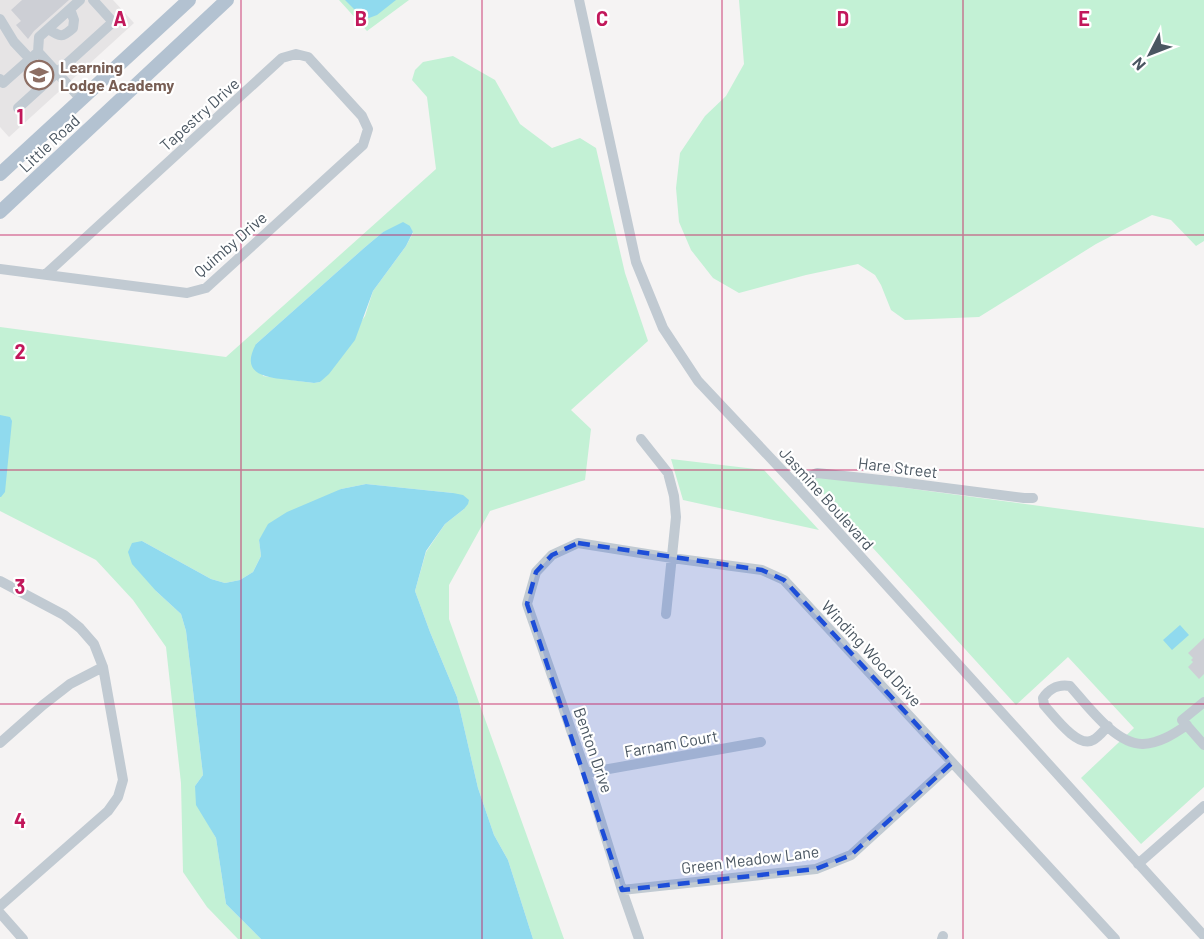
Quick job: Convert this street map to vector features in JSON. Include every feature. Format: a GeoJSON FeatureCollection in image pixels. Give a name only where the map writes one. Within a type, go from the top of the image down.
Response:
{"type":"FeatureCollection","features":[{"type":"Feature","properties":{"kind":"main road","name":"Little Road"},"geometry":{"type":"LineString","coordinates":[[0,174],[189,0]]}},
{"type":"Feature","properties":{"kind":"main road","name":"Little Road"},"geometry":{"type":"LineString","coordinates":[[0,212],[227,0]]}},
{"type":"Feature","properties":{"kind":"street"},"geometry":{"type":"LineString","coordinates":[[0,79],[3,83],[34,56],[39,37],[80,0]]}},
{"type":"Feature","properties":{"kind":"street"},"geometry":{"type":"LineString","coordinates":[[18,108],[113,22],[93,0]]}},
{"type":"Feature","properties":{"kind":"street","name":"Jasmine Boulevard"},"geometry":{"type":"LineString","coordinates":[[579,0],[636,262],[663,328],[698,381],[794,483],[1204,936]]}},
{"type":"Feature","properties":{"kind":"street"},"geometry":{"type":"LineString","coordinates":[[48,29],[58,36],[64,35],[73,28],[74,20],[70,9]]}},
{"type":"Feature","properties":{"kind":"street"},"geometry":{"type":"LineString","coordinates":[[0,20],[14,42],[57,72],[81,99]]}},
{"type":"Feature","properties":{"kind":"street","name":"Tapestry Drive"},"geometry":{"type":"LineString","coordinates":[[46,274],[282,58],[296,54],[308,57],[362,116],[368,129]]}},
{"type":"Feature","properties":{"kind":"street","name":"Quimby Drive"},"geometry":{"type":"LineString","coordinates":[[0,269],[187,293],[206,288],[363,146],[368,129]]}},
{"type":"Feature","properties":{"kind":"street"},"geometry":{"type":"LineString","coordinates":[[641,440],[668,473],[674,496],[676,517],[666,614]]}},
{"type":"Feature","properties":{"kind":"street","name":"Hare Street"},"geometry":{"type":"LineString","coordinates":[[794,483],[817,473],[1033,498]]}},
{"type":"Feature","properties":{"kind":"street","name":"Winding Wood Drive"},"geometry":{"type":"LineString","coordinates":[[536,572],[552,555],[578,543],[762,570],[784,580],[1116,939]]}},
{"type":"Feature","properties":{"kind":"street","name":"Benton Drive"},"geometry":{"type":"LineString","coordinates":[[536,572],[527,604],[586,773],[639,939]]}},
{"type":"Feature","properties":{"kind":"street"},"geometry":{"type":"LineString","coordinates":[[0,581],[64,615],[94,644],[103,667],[123,780],[118,797],[108,811],[0,906]]}},
{"type":"Feature","properties":{"kind":"street"},"geometry":{"type":"LineString","coordinates":[[0,743],[70,684],[103,667]]}},
{"type":"Feature","properties":{"kind":"street"},"geometry":{"type":"LineString","coordinates":[[1108,726],[1094,740],[1081,741],[1044,705],[1043,698],[1054,687],[1070,686],[1114,732],[1130,742],[1143,744],[1159,740],[1173,735],[1187,725]]}},
{"type":"Feature","properties":{"kind":"street"},"geometry":{"type":"LineString","coordinates":[[1204,702],[1182,720],[1204,745]]}},
{"type":"Feature","properties":{"kind":"street","name":"Farnam Court"},"geometry":{"type":"LineString","coordinates":[[586,773],[761,742]]}},
{"type":"Feature","properties":{"kind":"street","name":"Green Meadow Lane"},"geometry":{"type":"LineString","coordinates":[[622,890],[816,869],[851,855],[952,763]]}},
{"type":"Feature","properties":{"kind":"street"},"geometry":{"type":"LineString","coordinates":[[1138,864],[1204,806]]}},
{"type":"Feature","properties":{"kind":"street"},"geometry":{"type":"LineString","coordinates":[[0,913],[23,939]]}},
{"type":"Feature","properties":{"kind":"highlighted area"},"geometry":{"type":"Polygon","coordinates":[[[578,543],[762,570],[784,580],[952,763],[851,855],[816,869],[622,890],[527,604],[536,572],[552,555],[578,543]]]}},
{"type":"Feature","properties":{"kind":"shaded area","name":"Learning Lodge Academy"},"geometry":{"type":"Polygon","coordinates":[[[0,0],[113,0],[134,23],[9,137],[0,127],[0,0]]]}},
{"type":"Feature","properties":{"kind":"green space"},"geometry":{"type":"Polygon","coordinates":[[[339,0],[409,0],[367,31],[339,0]]]}},
{"type":"Feature","properties":{"kind":"green space"},"geometry":{"type":"Polygon","coordinates":[[[739,0],[1204,0],[1204,241],[1196,246],[1171,220],[1152,215],[1096,244],[979,317],[905,320],[891,310],[875,275],[858,264],[739,293],[713,278],[691,250],[679,222],[676,188],[680,153],[705,116],[726,96],[744,64],[739,0]]]}},
{"type":"Feature","properties":{"kind":"green space"},"geometry":{"type":"Polygon","coordinates":[[[453,56],[495,80],[520,124],[552,148],[580,138],[596,148],[625,273],[648,341],[571,410],[591,429],[585,480],[490,511],[449,585],[449,619],[564,939],[533,939],[508,860],[494,835],[478,788],[457,697],[415,591],[426,552],[445,524],[464,509],[453,493],[366,484],[341,489],[259,540],[261,556],[253,572],[240,580],[225,583],[211,579],[142,541],[156,591],[181,614],[186,631],[203,775],[195,786],[207,822],[216,838],[226,904],[261,939],[238,939],[207,907],[183,872],[181,783],[166,647],[133,600],[96,560],[0,511],[0,327],[226,357],[436,169],[427,97],[412,80],[415,70],[423,62],[453,56]],[[410,226],[383,232],[256,344],[263,376],[320,382],[365,316],[373,291],[413,233],[410,226]]]}},
{"type":"Feature","properties":{"kind":"green space"},"geometry":{"type":"Polygon","coordinates":[[[671,459],[764,470],[819,530],[683,500],[671,459]]]}},
{"type":"Feature","properties":{"kind":"green space"},"geometry":{"type":"Polygon","coordinates":[[[816,476],[1204,528],[1204,787],[1141,844],[1081,778],[1134,728],[1068,657],[1016,705],[811,480],[816,476]]]}},
{"type":"Feature","properties":{"kind":"water"},"geometry":{"type":"Polygon","coordinates":[[[345,0],[396,0],[377,15],[369,18],[345,0]]]}},
{"type":"Feature","properties":{"kind":"water"},"geometry":{"type":"Polygon","coordinates":[[[403,222],[410,226],[413,232],[406,246],[373,291],[355,340],[329,374],[320,382],[314,383],[273,378],[255,370],[251,360],[256,344],[383,232],[403,222]]]}},
{"type":"Feature","properties":{"kind":"water"},"geometry":{"type":"Polygon","coordinates":[[[0,415],[10,417],[12,421],[5,492],[1,497],[0,497],[0,415]]]}},
{"type":"Feature","properties":{"kind":"water"},"geometry":{"type":"Polygon","coordinates":[[[366,484],[453,493],[463,495],[469,500],[464,509],[445,524],[426,551],[415,591],[457,697],[478,788],[494,835],[508,860],[533,939],[261,939],[226,904],[216,838],[196,805],[195,786],[203,775],[186,631],[181,614],[132,564],[128,552],[132,543],[142,541],[211,579],[225,583],[240,580],[253,572],[261,556],[259,540],[268,524],[287,512],[341,489],[366,484]]]}},
{"type":"Feature","properties":{"kind":"water"},"geometry":{"type":"Polygon","coordinates":[[[1180,625],[1189,635],[1172,650],[1163,640],[1180,625]]]}},
{"type":"Feature","properties":{"kind":"building"},"geometry":{"type":"Polygon","coordinates":[[[22,0],[69,0],[28,39],[16,25],[21,21],[11,10],[22,0]]]}},
{"type":"Feature","properties":{"kind":"building"},"geometry":{"type":"Polygon","coordinates":[[[1204,638],[1204,674],[1199,679],[1188,667],[1193,662],[1191,660],[1193,658],[1188,653],[1204,638]]]}},
{"type":"Feature","properties":{"kind":"place","name":"Learning Lodge Academy"},"geometry":{"type":"Point","coordinates":[39,75]}}]}
